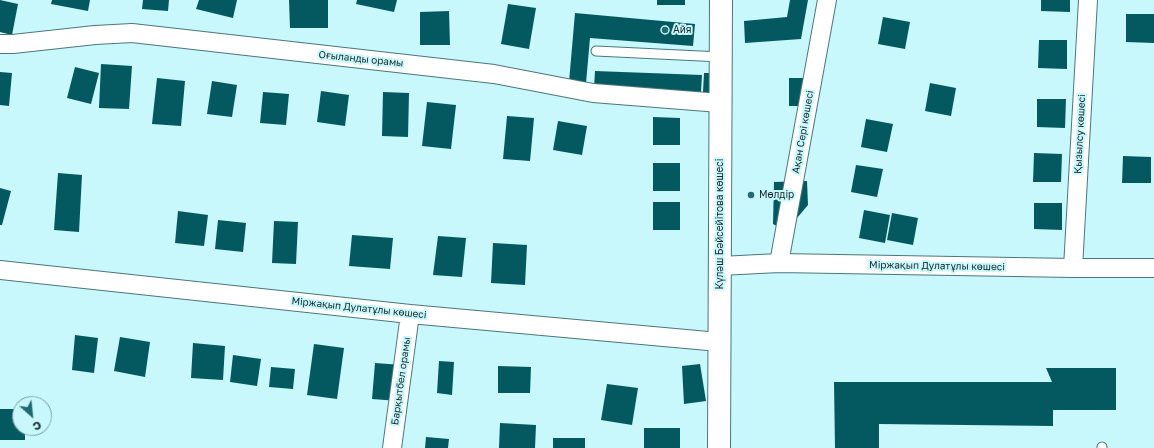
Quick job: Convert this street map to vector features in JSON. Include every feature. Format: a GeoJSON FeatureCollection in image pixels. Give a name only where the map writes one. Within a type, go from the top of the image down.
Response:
{"type":"FeatureCollection","features":[{"type":"Feature","properties":{"kind":"street","name":"Күләш Бәйсейітова көшесі"},"geometry":{"type":"LineString","coordinates":[[719,448],[721,0]]}},
{"type":"Feature","properties":{"kind":"street","name":"Ақан Сері көшесі"},"geometry":{"type":"LineString","coordinates":[[779,263],[827,0]]}},
{"type":"Feature","properties":{"kind":"street","name":"Қызылсу көшесі"},"geometry":{"type":"LineString","coordinates":[[1073,268],[1088,0]]}},
{"type":"Feature","properties":{"kind":"street","name":"Оғыланды орамы"},"geometry":{"type":"LineString","coordinates":[[0,44],[132,33],[494,74],[593,93],[720,103]]}},
{"type":"Feature","properties":{"kind":"street","name":"Міржақып Дулатұлы көшесі"},"geometry":{"type":"LineString","coordinates":[[720,266],[779,263],[1154,268]]}},
{"type":"Feature","properties":{"kind":"street","name":"Міржақып Дулатұлы көшесі"},"geometry":{"type":"LineString","coordinates":[[0,270],[410,314],[719,342]]}},
{"type":"Feature","properties":{"kind":"street","name":"Барқытбел орамы"},"geometry":{"type":"LineString","coordinates":[[392,448],[410,314]]}},
{"type":"Feature","properties":{"kind":"lane"},"geometry":{"type":"LineString","coordinates":[[596,51],[721,57]]}},
{"type":"Feature","properties":{"kind":"building"},"geometry":{"type":"Polygon","coordinates":[[[0,0],[18,4],[12,35],[0,32],[0,0]]]}},
{"type":"Feature","properties":{"kind":"building"},"geometry":{"type":"Polygon","coordinates":[[[52,0],[90,0],[88,11],[51,4],[52,0]]]}},
{"type":"Feature","properties":{"kind":"building"},"geometry":{"type":"Polygon","coordinates":[[[143,0],[169,0],[168,11],[142,9],[143,0]]]}},
{"type":"Feature","properties":{"kind":"building"},"geometry":{"type":"Polygon","coordinates":[[[199,0],[237,0],[233,18],[196,9],[199,0]]]}},
{"type":"Feature","properties":{"kind":"building"},"geometry":{"type":"Polygon","coordinates":[[[289,0],[328,0],[328,28],[290,28],[289,0]]]}},
{"type":"Feature","properties":{"kind":"building"},"geometry":{"type":"Polygon","coordinates":[[[357,0],[397,0],[394,12],[356,4],[357,0]]]}},
{"type":"Feature","properties":{"kind":"building"},"geometry":{"type":"Polygon","coordinates":[[[657,0],[685,0],[685,5],[657,5],[657,0]]]}},
{"type":"Feature","properties":{"kind":"building"},"geometry":{"type":"Polygon","coordinates":[[[790,0],[808,0],[801,39],[745,43],[744,21],[787,17],[790,0]]]}},
{"type":"Feature","properties":{"kind":"building"},"geometry":{"type":"Polygon","coordinates":[[[1041,0],[1070,0],[1070,12],[1041,11],[1041,0]]]}},
{"type":"Feature","properties":{"kind":"building"},"geometry":{"type":"Polygon","coordinates":[[[508,4],[536,8],[529,49],[501,44],[508,4]]]}},
{"type":"Feature","properties":{"kind":"building"},"geometry":{"type":"Polygon","coordinates":[[[449,11],[450,45],[420,45],[420,12],[449,11]]]}},
{"type":"Feature","properties":{"kind":"building"},"geometry":{"type":"Polygon","coordinates":[[[575,13],[695,24],[693,46],[590,38],[586,83],[569,82],[575,13]]]}},
{"type":"Feature","properties":{"kind":"building"},"geometry":{"type":"Polygon","coordinates":[[[1126,14],[1154,14],[1154,43],[1126,42],[1126,14]]]}},
{"type":"Feature","properties":{"kind":"building"},"geometry":{"type":"Polygon","coordinates":[[[883,17],[910,22],[905,49],[878,44],[883,17]]]}},
{"type":"Feature","properties":{"kind":"building"},"geometry":{"type":"Polygon","coordinates":[[[1039,40],[1067,40],[1067,69],[1038,68],[1039,40]]]}},
{"type":"Feature","properties":{"kind":"building"},"geometry":{"type":"Polygon","coordinates":[[[101,64],[132,66],[129,109],[99,108],[101,64]]]}},
{"type":"Feature","properties":{"kind":"building"},"geometry":{"type":"Polygon","coordinates":[[[75,67],[99,73],[91,104],[67,98],[75,67]]]}},
{"type":"Feature","properties":{"kind":"building"},"geometry":{"type":"Polygon","coordinates":[[[595,71],[702,75],[701,92],[594,88],[595,71]]]}},
{"type":"Feature","properties":{"kind":"building"},"geometry":{"type":"Polygon","coordinates":[[[0,72],[12,73],[9,106],[0,105],[0,72]]]}},
{"type":"Feature","properties":{"kind":"building"},"geometry":{"type":"Polygon","coordinates":[[[704,73],[712,73],[711,92],[703,92],[704,73]]]}},
{"type":"Feature","properties":{"kind":"building"},"geometry":{"type":"Polygon","coordinates":[[[157,78],[185,81],[181,126],[152,124],[157,78]]]}},
{"type":"Feature","properties":{"kind":"building"},"geometry":{"type":"Polygon","coordinates":[[[789,78],[816,78],[816,106],[789,106],[789,78]]]}},
{"type":"Feature","properties":{"kind":"building"},"geometry":{"type":"Polygon","coordinates":[[[212,81],[237,85],[232,117],[207,114],[212,81]]]}},
{"type":"Feature","properties":{"kind":"building"},"geometry":{"type":"Polygon","coordinates":[[[930,83],[956,88],[951,116],[925,111],[930,83]]]}},
{"type":"Feature","properties":{"kind":"building"},"geometry":{"type":"Polygon","coordinates":[[[321,91],[349,95],[345,126],[317,122],[321,91]]]}},
{"type":"Feature","properties":{"kind":"building"},"geometry":{"type":"Polygon","coordinates":[[[263,92],[289,94],[286,125],[260,123],[263,92]]]}},
{"type":"Feature","properties":{"kind":"building"},"geometry":{"type":"Polygon","coordinates":[[[383,92],[409,93],[408,137],[382,136],[383,92]]]}},
{"type":"Feature","properties":{"kind":"building"},"geometry":{"type":"Polygon","coordinates":[[[1037,99],[1066,99],[1065,128],[1037,127],[1037,99]]]}},
{"type":"Feature","properties":{"kind":"building"},"geometry":{"type":"Polygon","coordinates":[[[427,102],[456,105],[451,149],[422,146],[427,102]]]}},
{"type":"Feature","properties":{"kind":"building"},"geometry":{"type":"Polygon","coordinates":[[[507,116],[534,118],[530,161],[503,159],[507,116]]]}},
{"type":"Feature","properties":{"kind":"building"},"geometry":{"type":"Polygon","coordinates":[[[653,117],[680,118],[680,145],[653,145],[653,117]]]}},
{"type":"Feature","properties":{"kind":"building"},"geometry":{"type":"Polygon","coordinates":[[[866,119],[893,124],[887,152],[861,147],[866,119]]]}},
{"type":"Feature","properties":{"kind":"building"},"geometry":{"type":"Polygon","coordinates":[[[558,121],[587,126],[582,155],[553,150],[558,121]]]}},
{"type":"Feature","properties":{"kind":"building"},"geometry":{"type":"Polygon","coordinates":[[[1034,153],[1062,154],[1061,182],[1033,182],[1034,153]]]}},
{"type":"Feature","properties":{"kind":"building"},"geometry":{"type":"Polygon","coordinates":[[[1123,156],[1151,157],[1151,183],[1122,183],[1123,156]]]}},
{"type":"Feature","properties":{"kind":"building"},"geometry":{"type":"Polygon","coordinates":[[[653,163],[680,163],[680,191],[653,191],[653,163]]]}},
{"type":"Feature","properties":{"kind":"building"},"geometry":{"type":"Polygon","coordinates":[[[856,165],[883,169],[877,197],[851,192],[856,165]]]}},
{"type":"Feature","properties":{"kind":"building"},"geometry":{"type":"Polygon","coordinates":[[[58,173],[82,175],[79,232],[54,230],[58,173]]]}},
{"type":"Feature","properties":{"kind":"building"},"geometry":{"type":"Polygon","coordinates":[[[807,181],[808,205],[786,231],[773,224],[774,182],[807,181]]]}},
{"type":"Feature","properties":{"kind":"building"},"geometry":{"type":"Polygon","coordinates":[[[0,188],[11,191],[2,225],[0,225],[0,188]]]}},
{"type":"Feature","properties":{"kind":"building"},"geometry":{"type":"Polygon","coordinates":[[[653,202],[680,202],[680,230],[653,230],[653,202]]]}},
{"type":"Feature","properties":{"kind":"building"},"geometry":{"type":"Polygon","coordinates":[[[1034,203],[1062,203],[1062,230],[1034,229],[1034,203]]]}},
{"type":"Feature","properties":{"kind":"building"},"geometry":{"type":"Polygon","coordinates":[[[864,210],[890,215],[885,243],[859,238],[864,210]]]}},
{"type":"Feature","properties":{"kind":"building"},"geometry":{"type":"Polygon","coordinates":[[[178,211],[208,215],[204,246],[175,243],[178,211]]]}},
{"type":"Feature","properties":{"kind":"building"},"geometry":{"type":"Polygon","coordinates":[[[892,213],[918,218],[913,245],[887,240],[892,213]]]}},
{"type":"Feature","properties":{"kind":"building"},"geometry":{"type":"Polygon","coordinates":[[[218,220],[246,223],[243,252],[215,249],[218,220]]]}},
{"type":"Feature","properties":{"kind":"building"},"geometry":{"type":"Polygon","coordinates":[[[274,221],[298,222],[296,264],[272,263],[274,221]]]}},
{"type":"Feature","properties":{"kind":"building"},"geometry":{"type":"Polygon","coordinates":[[[352,235],[393,238],[390,269],[349,266],[352,235]]]}},
{"type":"Feature","properties":{"kind":"building"},"geometry":{"type":"Polygon","coordinates":[[[438,236],[466,238],[462,277],[433,275],[438,236]]]}},
{"type":"Feature","properties":{"kind":"building"},"geometry":{"type":"Polygon","coordinates":[[[493,243],[527,245],[525,285],[491,283],[493,243]]]}},
{"type":"Feature","properties":{"kind":"building"},"geometry":{"type":"Polygon","coordinates":[[[75,335],[98,338],[94,373],[72,370],[75,335]]]}},
{"type":"Feature","properties":{"kind":"building"},"geometry":{"type":"Polygon","coordinates":[[[120,337],[150,342],[145,377],[114,371],[120,337]]]}},
{"type":"Feature","properties":{"kind":"building"},"geometry":{"type":"Polygon","coordinates":[[[193,343],[225,346],[223,380],[191,378],[193,343]]]}},
{"type":"Feature","properties":{"kind":"building"},"geometry":{"type":"Polygon","coordinates":[[[314,344],[344,348],[337,399],[307,395],[314,344]]]}},
{"type":"Feature","properties":{"kind":"building"},"geometry":{"type":"Polygon","coordinates":[[[233,355],[261,359],[257,386],[230,382],[233,355]]]}},
{"type":"Feature","properties":{"kind":"building"},"geometry":{"type":"Polygon","coordinates":[[[439,361],[454,362],[452,395],[437,393],[439,361]]]}},
{"type":"Feature","properties":{"kind":"building"},"geometry":{"type":"Polygon","coordinates":[[[375,363],[402,365],[399,401],[372,399],[375,363]]]}},
{"type":"Feature","properties":{"kind":"building"},"geometry":{"type":"Polygon","coordinates":[[[700,364],[706,401],[684,404],[682,366],[700,364]]]}},
{"type":"Feature","properties":{"kind":"building"},"geometry":{"type":"Polygon","coordinates":[[[498,366],[531,367],[530,393],[498,393],[498,366]]]}},
{"type":"Feature","properties":{"kind":"building"},"geometry":{"type":"Polygon","coordinates":[[[271,367],[295,369],[293,389],[269,387],[271,367]]]}},
{"type":"Feature","properties":{"kind":"building"},"geometry":{"type":"Polygon","coordinates":[[[1046,368],[1116,368],[1116,410],[1053,410],[1053,426],[879,424],[879,448],[835,448],[834,382],[1052,382],[1046,368]]]}},
{"type":"Feature","properties":{"kind":"building"},"geometry":{"type":"Polygon","coordinates":[[[607,384],[638,388],[632,425],[601,420],[607,384]]]}},
{"type":"Feature","properties":{"kind":"building"},"geometry":{"type":"Polygon","coordinates":[[[0,409],[12,409],[12,436],[25,436],[25,440],[0,440],[0,409]]]}},
{"type":"Feature","properties":{"kind":"building"},"geometry":{"type":"Polygon","coordinates":[[[500,423],[536,425],[535,448],[499,448],[500,423]]]}},
{"type":"Feature","properties":{"kind":"building"},"geometry":{"type":"Polygon","coordinates":[[[644,428],[680,428],[680,448],[644,448],[644,428]]]}},
{"type":"Feature","properties":{"kind":"building"},"geometry":{"type":"Polygon","coordinates":[[[426,437],[449,439],[448,448],[425,448],[426,437]]]}},
{"type":"Feature","properties":{"kind":"building"},"geometry":{"type":"Polygon","coordinates":[[[553,438],[585,438],[585,448],[553,448],[553,438]]]}},
{"type":"Feature","properties":{"kind":"place","name":"Айя"},"geometry":{"type":"Point","coordinates":[665,30]}},
{"type":"Feature","properties":{"kind":"place","name":"Мөлдiр"},"geometry":{"type":"Point","coordinates":[751,195]}}]}
